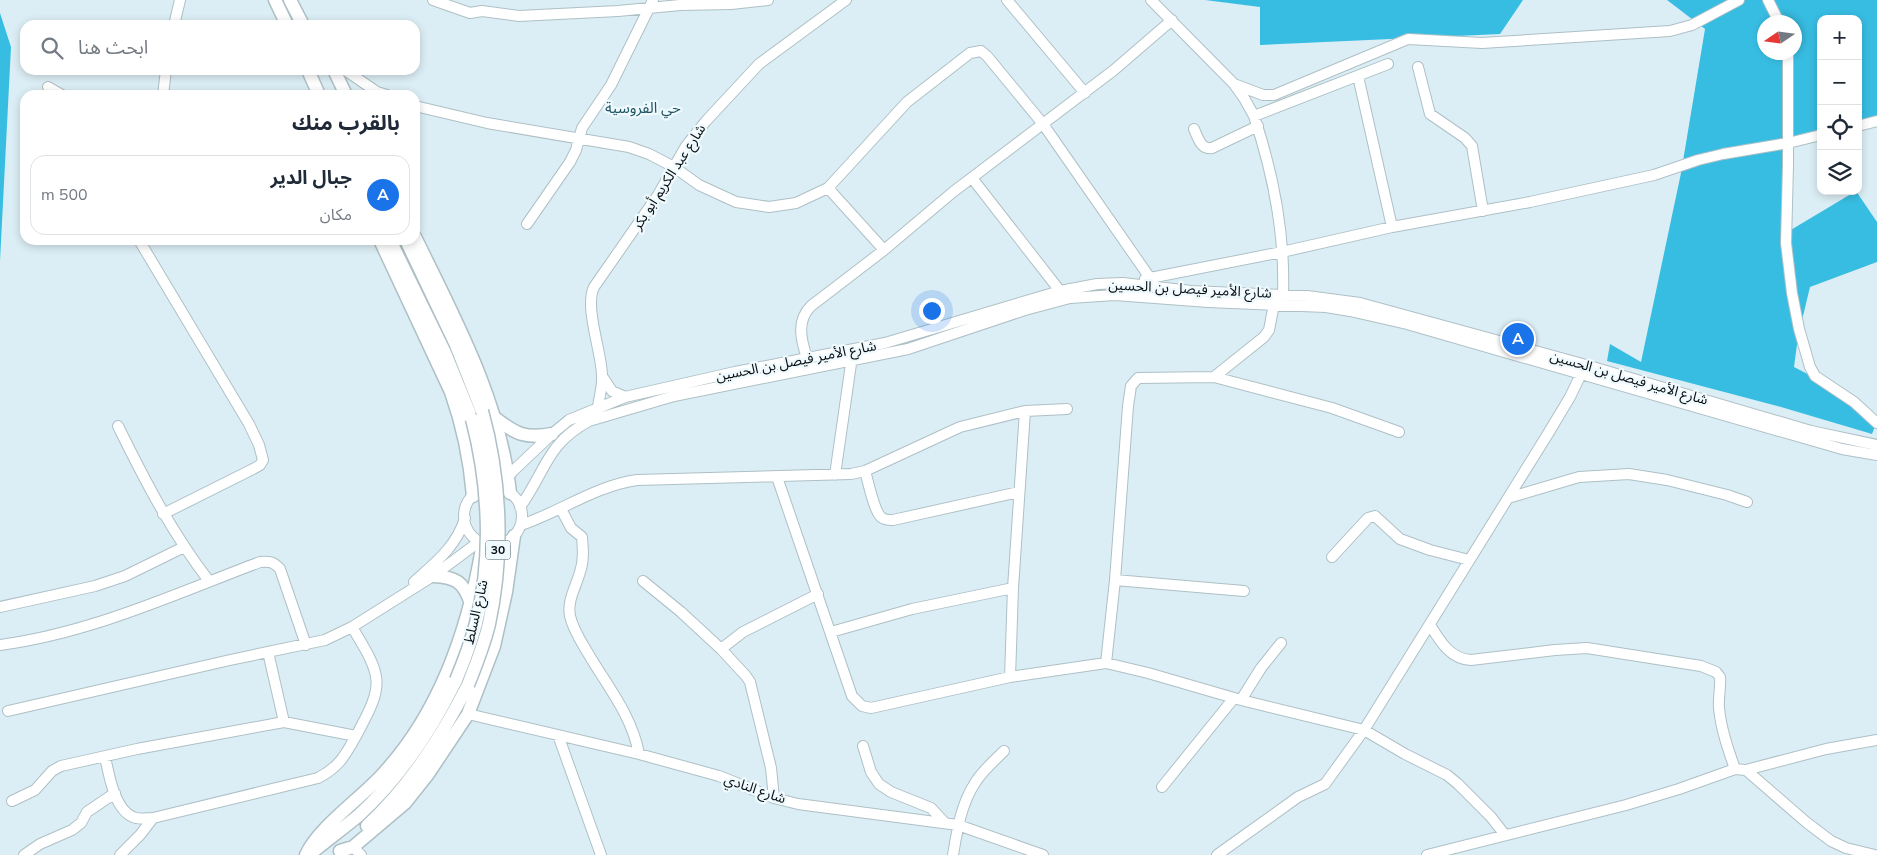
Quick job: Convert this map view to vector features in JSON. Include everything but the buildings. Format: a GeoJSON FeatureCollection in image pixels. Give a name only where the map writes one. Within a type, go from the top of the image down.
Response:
{"type":"FeatureCollection","features":[{"type":"Feature","properties":{"kind":"main road"},"geometry":{"type":"LineString","coordinates":[[276,0],[285,20]]}},
{"type":"Feature","properties":{"kind":"main road"},"geometry":{"type":"LineString","coordinates":[[292,4],[300,20]]}},
{"type":"Feature","properties":{"kind":"main road"},"geometry":{"type":"LineString","coordinates":[[292,4],[308,20]]}},
{"type":"Feature","properties":{"kind":"main road"},"geometry":{"type":"LineString","coordinates":[[305,75],[310,90]]}},
{"type":"Feature","properties":{"kind":"main road"},"geometry":{"type":"LineString","coordinates":[[310,75],[318,90]]}},
{"type":"Feature","properties":{"kind":"main road"},"geometry":{"type":"LineString","coordinates":[[328,75],[336,90]]}},
{"type":"Feature","properties":{"kind":"main road"},"geometry":{"type":"LineString","coordinates":[[336,75],[344,90]]}},
{"type":"Feature","properties":{"kind":"main road"},"geometry":{"type":"LineString","coordinates":[[382,245],[451,392],[466,442],[473,496]]}},
{"type":"Feature","properties":{"kind":"main road","name":"شارع السلط"},"geometry":{"type":"LineString","coordinates":[[307,855],[358,815],[400,771],[462,683],[484,584],[486,535],[481,465],[475,431],[463,394],[445,352],[392,245]]}},
{"type":"Feature","properties":{"kind":"main road","name":"شارع السلط"},"geometry":{"type":"LineString","coordinates":[[338,853],[376,818],[409,780],[441,735],[488,625],[495,582],[498,535],[494,469],[487,432],[478,399],[456,345],[408,245]]}},
{"type":"Feature","properties":{"kind":"main road"},"geometry":{"type":"LineString","coordinates":[[419,245],[464,338],[495,418],[508,477],[505,491]]}},
{"type":"Feature","properties":{"kind":"main road"},"geometry":{"type":"LineString","coordinates":[[495,418],[518,434],[539,436],[552,434]]}},
{"type":"Feature","properties":{"kind":"main road"},"geometry":{"type":"LineString","coordinates":[[338,853],[357,851],[405,803],[428,774],[468,714],[494,646],[517,530]]}},
{"type":"Feature","properties":{"kind":"main road"},"geometry":{"type":"LineString","coordinates":[[307,855],[316,838],[382,775],[429,710],[446,676],[471,605],[481,542]]}},
{"type":"Feature","properties":{"kind":"main road"},"geometry":{"type":"LineString","coordinates":[[433,576],[449,578],[460,584],[466,591],[471,605]]}},
{"type":"Feature","properties":{"kind":"street"},"geometry":{"type":"LineString","coordinates":[[175,20],[180,0]]}},
{"type":"Feature","properties":{"kind":"street"},"geometry":{"type":"LineString","coordinates":[[433,0],[470,13],[482,12],[519,16],[651,4],[731,4],[768,0]]}},
{"type":"Feature","properties":{"kind":"street"},"geometry":{"type":"LineString","coordinates":[[1007,0],[1085,93]]}},
{"type":"Feature","properties":{"kind":"street"},"geometry":{"type":"LineString","coordinates":[[1151,0],[1234,84],[1254,116],[1275,191],[1282,252],[1283,294]]}},
{"type":"Feature","properties":{"kind":"street"},"geometry":{"type":"LineString","coordinates":[[1234,84],[1263,95],[1274,95],[1406,40],[1482,43],[1670,32],[1692,25],[1739,0]]}},
{"type":"Feature","properties":{"kind":"street"},"geometry":{"type":"LineString","coordinates":[[1768,0],[1776,15]]}},
{"type":"Feature","properties":{"kind":"street","name":"شارع عبد الكريم أبو بكر"},"geometry":{"type":"LineString","coordinates":[[598,407],[602,376],[592,312],[593,290],[658,195],[697,131],[747,75],[844,1]]}},
{"type":"Feature","properties":{"kind":"street"},"geometry":{"type":"LineString","coordinates":[[527,224],[570,162],[584,124],[611,85],[651,4]]}},
{"type":"Feature","properties":{"kind":"street"},"geometry":{"type":"LineString","coordinates":[[807,358],[801,330],[802,320],[807,310],[972,178],[1085,93],[1134,54],[1172,20]]}},
{"type":"Feature","properties":{"kind":"street"},"geometry":{"type":"LineString","coordinates":[[420,107],[465,119],[629,146],[674,166],[699,185],[723,197],[751,206],[781,206],[803,200],[828,188],[907,102],[970,53],[981,51],[988,56],[1043,124],[1150,278]]}},
{"type":"Feature","properties":{"kind":"street"},"geometry":{"type":"LineString","coordinates":[[1788,60],[1786,243],[1796,315],[1810,367],[1815,376],[1854,402],[1877,423]]}},
{"type":"Feature","properties":{"kind":"street"},"geometry":{"type":"LineString","coordinates":[[1254,116],[1388,64]]}},
{"type":"Feature","properties":{"kind":"street"},"geometry":{"type":"LineString","coordinates":[[1418,67],[1430,114],[1465,138],[1472,146],[1482,211]]}},
{"type":"Feature","properties":{"kind":"street"},"geometry":{"type":"LineString","coordinates":[[164,90],[166,75]]}},
{"type":"Feature","properties":{"kind":"street"},"geometry":{"type":"LineString","coordinates":[[352,75],[374,90]]}},
{"type":"Feature","properties":{"kind":"street"},"geometry":{"type":"LineString","coordinates":[[1358,76],[1392,227]]}},
{"type":"Feature","properties":{"kind":"street"},"geometry":{"type":"LineString","coordinates":[[48,88],[52,90]]}},
{"type":"Feature","properties":{"kind":"street"},"geometry":{"type":"LineString","coordinates":[[1283,91],[1289,102]]}},
{"type":"Feature","properties":{"kind":"street"},"geometry":{"type":"LineString","coordinates":[[1862,125],[1877,122]]}},
{"type":"Feature","properties":{"kind":"street"},"geometry":{"type":"LineString","coordinates":[[1194,129],[1203,147],[1207,149],[1258,126]]}},
{"type":"Feature","properties":{"kind":"street"},"geometry":{"type":"LineString","coordinates":[[1123,283],[1640,178],[1723,154],[1817,136]]}},
{"type":"Feature","properties":{"kind":"street"},"geometry":{"type":"LineString","coordinates":[[972,178],[1060,291]]}},
{"type":"Feature","properties":{"kind":"street"},"geometry":{"type":"LineString","coordinates":[[828,188],[884,250]]}},
{"type":"Feature","properties":{"kind":"street"},"geometry":{"type":"LineString","coordinates":[[142,245],[233,395],[254,433],[264,460],[257,467],[163,514]]}},
{"type":"Feature","properties":{"kind":"street","name":"شارع الأمير فيصل بن الحسين"},"geometry":{"type":"LineString","coordinates":[[508,477],[569,420],[625,398],[692,381],[885,343],[1060,291],[1123,283],[1258,299],[1274,304],[1326,307],[1407,324],[1842,449],[1877,455]]}},
{"type":"Feature","properties":{"kind":"street","name":"شارع الأمير فيصل بن الحسين"},"geometry":{"type":"LineString","coordinates":[[520,507],[553,450],[576,428],[589,421],[674,396],[852,362],[908,349],[1025,310],[1070,298],[1115,295],[1208,302],[1258,299],[1283,294],[1360,303],[1586,365],[1811,431],[1859,443],[1877,445]]}},
{"type":"Feature","properties":{"kind":"street"},"geometry":{"type":"LineString","coordinates":[[1214,377],[1264,337],[1269,330],[1274,304]]}},
{"type":"Feature","properties":{"kind":"street"},"geometry":{"type":"LineString","coordinates":[[835,475],[854,349]]}},
{"type":"Feature","properties":{"kind":"street"},"geometry":{"type":"LineString","coordinates":[[1217,855],[1298,797],[1325,784],[1364,730],[1430,625],[1558,418],[1586,365]]}},
{"type":"Feature","properties":{"kind":"street"},"geometry":{"type":"LineString","coordinates":[[602,376],[612,391],[625,398]]}},
{"type":"Feature","properties":{"kind":"street"},"geometry":{"type":"LineString","coordinates":[[1106,663],[1115,580],[1128,406],[1134,381],[1140,377],[1214,377],[1332,408],[1399,432]]}},
{"type":"Feature","properties":{"kind":"street"},"geometry":{"type":"LineString","coordinates":[[517,530],[602,489],[624,482],[657,479],[851,474],[865,471],[951,430],[1025,411],[1067,409]]}},
{"type":"Feature","properties":{"kind":"street"},"geometry":{"type":"LineString","coordinates":[[1010,677],[1013,588],[1025,411]]}},
{"type":"Feature","properties":{"kind":"street"},"geometry":{"type":"LineString","coordinates":[[118,426],[163,514],[209,582]]}},
{"type":"Feature","properties":{"kind":"street"},"geometry":{"type":"LineString","coordinates":[[865,471],[877,510],[880,517],[885,520],[893,520],[1019,492]]}},
{"type":"Feature","properties":{"kind":"street"},"geometry":{"type":"LineString","coordinates":[[1508,498],[1579,477],[1630,474],[1667,480],[1747,502]]}},
{"type":"Feature","properties":{"kind":"street"},"geometry":{"type":"LineString","coordinates":[[777,477],[852,696],[856,702],[867,708],[1010,677],[1106,663],[1148,672],[1238,699],[1364,730],[1405,754],[1447,775],[1491,818],[1505,835]]}},
{"type":"Feature","properties":{"kind":"street"},"geometry":{"type":"LineString","coordinates":[[397,597],[450,548],[461,529],[467,506],[473,496],[488,488],[505,491],[520,507],[522,519],[510,540],[498,544],[481,542],[471,534],[465,518]]}},
{"type":"Feature","properties":{"kind":"street"},"geometry":{"type":"LineString","coordinates":[[561,509],[571,528],[582,537],[583,560],[572,594],[570,615],[582,643],[630,722],[636,735],[639,754]]}},
{"type":"Feature","properties":{"kind":"street"},"geometry":{"type":"LineString","coordinates":[[1332,557],[1368,518],[1375,516],[1400,539],[1423,548],[1469,560]]}},
{"type":"Feature","properties":{"kind":"street"},"geometry":{"type":"LineString","coordinates":[[8,712],[325,640],[352,627],[433,576],[481,542]]}},
{"type":"Feature","properties":{"kind":"street"},"geometry":{"type":"LineString","coordinates":[[0,607],[95,586],[125,576],[184,547]]}},
{"type":"Feature","properties":{"kind":"street"},"geometry":{"type":"LineString","coordinates":[[0,645],[98,624],[260,562],[270,561],[280,569],[306,645]]}},
{"type":"Feature","properties":{"kind":"street"},"geometry":{"type":"LineString","coordinates":[[1115,580],[1244,591]]}},
{"type":"Feature","properties":{"kind":"street"},"geometry":{"type":"LineString","coordinates":[[643,581],[681,612],[721,650],[750,682],[771,768],[774,798]]}},
{"type":"Feature","properties":{"kind":"street"},"geometry":{"type":"LineString","coordinates":[[831,632],[912,609],[1013,588]]}},
{"type":"Feature","properties":{"kind":"street"},"geometry":{"type":"LineString","coordinates":[[721,650],[743,632],[818,594]]}},
{"type":"Feature","properties":{"kind":"street"},"geometry":{"type":"LineString","coordinates":[[1430,625],[1445,646],[1461,659],[1471,660],[1556,650],[1596,649],[1701,666],[1712,670],[1720,677],[1720,720],[1723,734],[1736,768]]}},
{"type":"Feature","properties":{"kind":"street"},"geometry":{"type":"LineString","coordinates":[[105,757],[114,793],[126,812],[133,817],[141,819],[153,818],[318,778],[338,765],[356,736],[375,698],[377,682],[375,669],[352,627]]}},
{"type":"Feature","properties":{"kind":"street"},"geometry":{"type":"LineString","coordinates":[[1162,787],[1238,699],[1281,643]]}},
{"type":"Feature","properties":{"kind":"street"},"geometry":{"type":"LineString","coordinates":[[268,652],[284,722]]}},
{"type":"Feature","properties":{"kind":"street","name":"شارع النادي"},"geometry":{"type":"LineString","coordinates":[[468,714],[639,754],[719,776],[774,798],[798,804],[958,825],[1043,855]]}},
{"type":"Feature","properties":{"kind":"street"},"geometry":{"type":"LineString","coordinates":[[12,801],[35,790],[52,771],[61,766],[137,749],[284,722],[356,736]]}},
{"type":"Feature","properties":{"kind":"street"},"geometry":{"type":"LineString","coordinates":[[558,735],[601,855]]}},
{"type":"Feature","properties":{"kind":"street"},"geometry":{"type":"LineString","coordinates":[[1428,855],[1660,795],[1736,768],[1746,770],[1826,749],[1877,740]]}},
{"type":"Feature","properties":{"kind":"street"},"geometry":{"type":"LineString","coordinates":[[863,746],[872,772],[880,784],[891,792],[931,808],[944,822]]}},
{"type":"Feature","properties":{"kind":"street"},"geometry":{"type":"LineString","coordinates":[[953,855],[958,825],[970,791],[976,781],[1004,751]]}},
{"type":"Feature","properties":{"kind":"street"},"geometry":{"type":"LineString","coordinates":[[1746,770],[1824,837],[1839,846],[1875,855]]}},
{"type":"Feature","properties":{"kind":"street"},"geometry":{"type":"LineString","coordinates":[[24,855],[40,844],[72,830],[81,823],[87,812],[114,793]]}},
{"type":"Feature","properties":{"kind":"street"},"geometry":{"type":"LineString","coordinates":[[120,855],[140,836],[153,818]]}},
{"type":"Feature","properties":{"kind":"street"},"geometry":{"type":"LineString","coordinates":[[1832,855],[1839,846]]}},
{"type":"Feature","properties":{"kind":"shaded area"},"geometry":{"type":"Polygon","coordinates":[[[1205,0],[1523,0],[1500,34],[1260,45],[1260,7],[1205,0]]]}},
{"type":"Feature","properties":{"kind":"shaded area"},"geometry":{"type":"Polygon","coordinates":[[[1667,0],[1877,0],[1877,119],[1862,124],[1862,15],[1817,15],[1817,137],[1788,146],[1784,234],[1849,195],[1859,195],[1877,222],[1877,262],[1810,287],[1798,337],[1794,367],[1835,388],[1877,421],[1872,434],[1781,407],[1607,361],[1610,344],[1641,362],[1681,173],[1705,29],[1667,0]]]}},
{"type":"Feature","properties":{"kind":"shaded area"},"geometry":{"type":"Polygon","coordinates":[[[0,13],[11,47],[0,261],[0,13]]]}},
{"type":"Feature","properties":{"kind":"place","name":"جبال الدير"},"geometry":{"type":"Point","coordinates":[1518,339]}},
{"type":"Feature","properties":{"kind":"district","name":"حي الفروسية"},"geometry":{"type":"Point","coordinates":[643,108]}}]}
